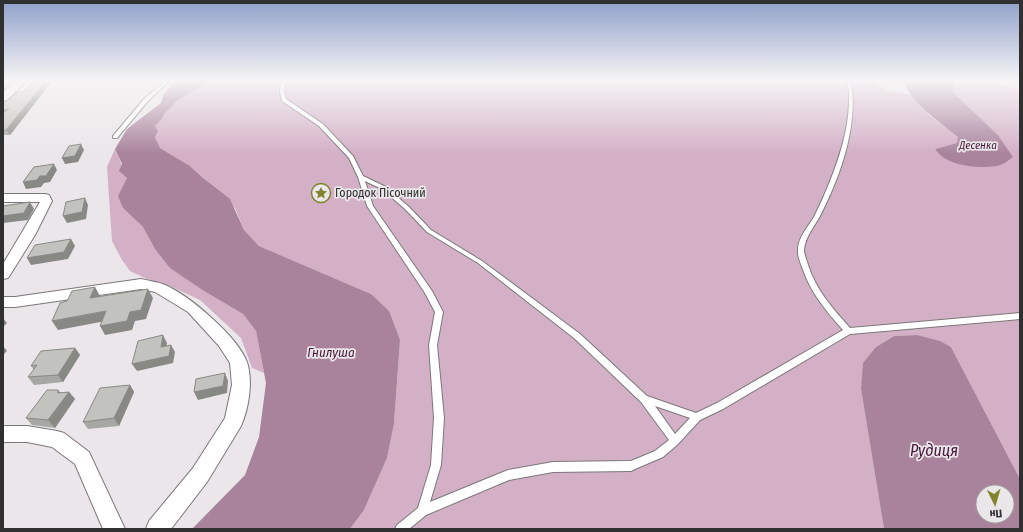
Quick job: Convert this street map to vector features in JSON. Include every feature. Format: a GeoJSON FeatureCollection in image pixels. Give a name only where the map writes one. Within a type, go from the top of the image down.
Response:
{"type":"FeatureCollection","features":[{"type":"Feature","properties":{"kind":"street"},"geometry":{"type":"LineString","coordinates":[[3,198],[38,197],[45,198],[46,201],[28,235],[3,275]]}},
{"type":"Feature","properties":{"kind":"street"},"geometry":{"type":"LineString","coordinates":[[3,302],[15,302],[141,284],[160,288],[193,308],[225,342],[238,362],[241,384],[234,420],[200,475],[157,529]]}},
{"type":"Feature","properties":{"kind":"street"},"geometry":{"type":"LineString","coordinates":[[3,434],[27,434],[58,439],[82,458],[114,529]]}},
{"type":"Feature","properties":{"kind":"lane"},"geometry":{"type":"LineString","coordinates":[[115,137],[142,105]]}},
{"type":"Feature","properties":{"kind":"lane"},"geometry":{"type":"LineString","coordinates":[[291,105],[321,125],[351,157],[361,177],[370,206],[429,293],[439,312],[433,345],[439,418],[436,465],[422,511]]}},
{"type":"Feature","properties":{"kind":"lane"},"geometry":{"type":"LineString","coordinates":[[848,331],[813,289],[801,252],[804,235],[817,217],[827,198],[842,148],[851,105]]}},
{"type":"Feature","properties":{"kind":"lane"},"geometry":{"type":"LineString","coordinates":[[361,177],[384,188],[407,208],[429,232],[480,262],[577,336],[644,398],[675,441]]}},
{"type":"Feature","properties":{"kind":"lane"},"geometry":{"type":"LineString","coordinates":[[401,529],[422,511],[508,475],[553,467],[631,466],[659,454],[675,441],[697,417],[798,361],[848,331],[1020,316]]}},
{"type":"Feature","properties":{"kind":"lane"},"geometry":{"type":"LineString","coordinates":[[644,398],[697,417]]}},
{"type":"Feature","properties":{"kind":"shaded area"},"geometry":{"type":"Polygon","coordinates":[[[173,105],[922,105],[928,114],[958,137],[958,143],[935,149],[939,154],[954,162],[972,166],[990,167],[1005,163],[1013,157],[998,135],[966,105],[1020,105],[1020,479],[951,347],[917,335],[894,336],[876,347],[861,389],[884,529],[350,529],[364,510],[387,458],[394,424],[400,340],[371,294],[259,246],[244,230],[235,208],[190,166],[160,148],[155,137],[158,131],[155,126],[162,119],[164,114],[173,105]]]}},
{"type":"Feature","properties":{"kind":"shaded area"},"geometry":{"type":"Polygon","coordinates":[[[115,149],[127,178],[124,187],[123,208],[143,227],[155,249],[204,291],[243,314],[256,331],[264,373],[252,368],[241,338],[200,300],[170,286],[147,279],[130,271],[122,260],[112,241],[107,167],[115,149]]]}},
{"type":"Feature","properties":{"kind":"water","name":"Гнилуша"},"geometry":{"type":"Polygon","coordinates":[[[159,105],[173,105],[155,126],[158,131],[155,137],[160,148],[190,166],[230,199],[244,230],[259,246],[371,294],[389,311],[400,340],[394,424],[387,458],[364,510],[350,529],[192,529],[245,475],[259,437],[266,383],[256,331],[243,314],[204,291],[170,268],[155,249],[143,227],[123,208],[118,196],[127,178],[119,171],[122,164],[115,149],[127,129],[159,105]]]}},
{"type":"Feature","properties":{"kind":"water","name":"Десенка"},"geometry":{"type":"Polygon","coordinates":[[[920,105],[966,105],[998,135],[1013,157],[1005,163],[989,167],[954,163],[940,155],[935,149],[957,143],[958,137],[920,105]]]}},
{"type":"Feature","properties":{"kind":"water","name":"Рудиця"},"geometry":{"type":"Polygon","coordinates":[[[917,335],[940,341],[951,347],[1020,479],[1020,529],[884,529],[861,389],[863,363],[876,347],[894,336],[917,335]]]}},
{"type":"Feature","properties":{"kind":"building"},"geometry":{"type":"Polygon","coordinates":[[[3,105],[27,105],[6,130],[3,130],[3,113],[9,109],[3,110],[3,105]]]}},
{"type":"Feature","properties":{"kind":"building"},"geometry":{"type":"Polygon","coordinates":[[[81,144],[75,156],[62,158],[69,146],[81,144]]]}},
{"type":"Feature","properties":{"kind":"building"},"geometry":{"type":"Polygon","coordinates":[[[54,164],[46,176],[40,176],[37,180],[23,182],[34,167],[54,164]]]}},
{"type":"Feature","properties":{"kind":"building"},"geometry":{"type":"Polygon","coordinates":[[[85,198],[82,212],[63,216],[66,202],[85,198]]]}},
{"type":"Feature","properties":{"kind":"building"},"geometry":{"type":"Polygon","coordinates":[[[30,202],[24,213],[3,216],[3,206],[30,202]]]}},
{"type":"Feature","properties":{"kind":"building"},"geometry":{"type":"Polygon","coordinates":[[[71,239],[64,252],[27,258],[35,245],[71,239]]]}},
{"type":"Feature","properties":{"kind":"building"},"geometry":{"type":"Polygon","coordinates":[[[95,287],[90,298],[148,289],[141,310],[130,312],[127,321],[100,326],[106,311],[52,321],[60,303],[67,301],[72,291],[95,287]]]}},
{"type":"Feature","properties":{"kind":"building"},"geometry":{"type":"Polygon","coordinates":[[[163,335],[161,347],[171,345],[169,356],[132,364],[138,341],[163,335]]]}},
{"type":"Feature","properties":{"kind":"building"},"geometry":{"type":"Polygon","coordinates":[[[75,348],[58,375],[28,377],[37,365],[31,366],[41,351],[75,348]]]}},
{"type":"Feature","properties":{"kind":"building"},"geometry":{"type":"Polygon","coordinates":[[[225,373],[223,386],[194,392],[196,379],[225,373]]]}},
{"type":"Feature","properties":{"kind":"building"},"geometry":{"type":"Polygon","coordinates":[[[130,385],[114,418],[83,422],[100,388],[130,385]]]}},
{"type":"Feature","properties":{"kind":"building"},"geometry":{"type":"Polygon","coordinates":[[[47,390],[58,390],[58,393],[69,392],[48,420],[26,418],[47,390]]]}},
{"type":"Feature","properties":{"kind":"place","name":"Городок Пісочний"},"geometry":{"type":"Point","coordinates":[321,193]}}]}
